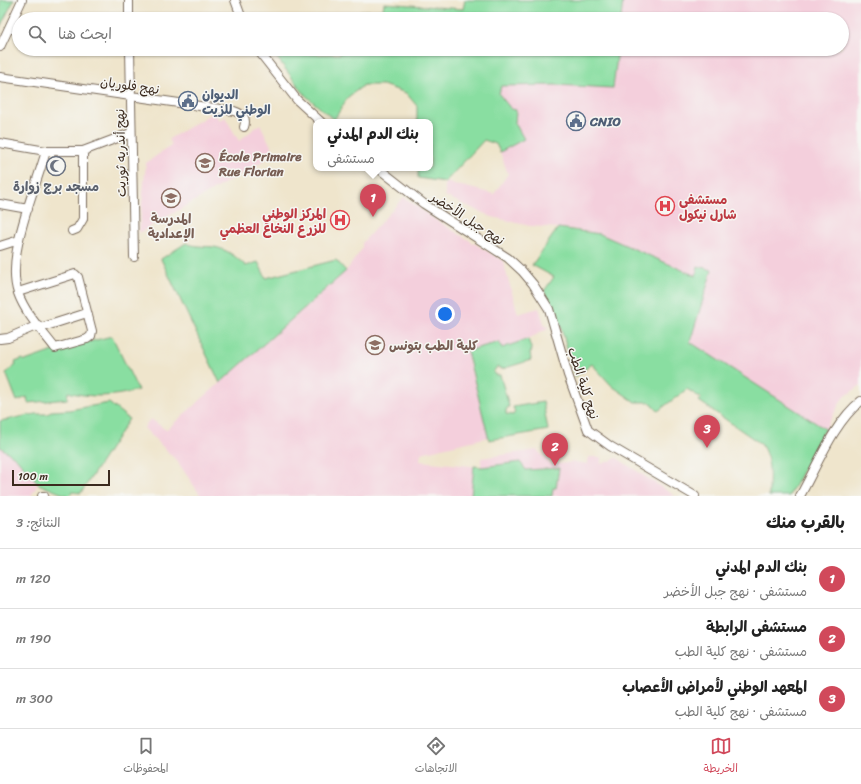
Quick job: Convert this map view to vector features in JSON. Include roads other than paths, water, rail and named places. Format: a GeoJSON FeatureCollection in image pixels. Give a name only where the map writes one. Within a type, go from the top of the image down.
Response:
{"type":"FeatureCollection","features":[{"type":"Feature","properties":{"kind":"street"},"geometry":{"type":"LineString","coordinates":[[17,12],[22,0]]}},
{"type":"Feature","properties":{"kind":"street"},"geometry":{"type":"LineString","coordinates":[[129,0],[129,12]]}},
{"type":"Feature","properties":{"kind":"street"},"geometry":{"type":"LineString","coordinates":[[235,0],[239,12]]}},
{"type":"Feature","properties":{"kind":"street"},"geometry":{"type":"LineString","coordinates":[[0,47],[12,22]]}},
{"type":"Feature","properties":{"kind":"street","name":"نهج أندريه ثوريت"},"geometry":{"type":"LineString","coordinates":[[130,56],[134,257]]}},
{"type":"Feature","properties":{"kind":"street"},"geometry":{"type":"LineString","coordinates":[[262,56],[292,95],[318,119]]}},
{"type":"Feature","properties":{"kind":"street","name":"نهج فلوريان"},"geometry":{"type":"LineString","coordinates":[[0,77],[234,111],[245,119],[244,127]]}},
{"type":"Feature","properties":{"kind":"street"},"geometry":{"type":"LineString","coordinates":[[0,143],[46,151],[83,151],[131,133]]}},
{"type":"Feature","properties":{"kind":"street"},"geometry":{"type":"LineString","coordinates":[[18,292],[75,274],[78,277],[92,331],[91,336],[87,339],[55,348],[39,327],[18,292],[16,272],[19,240],[46,151]]}},
{"type":"Feature","properties":{"kind":"street"},"geometry":{"type":"LineString","coordinates":[[72,231],[80,226],[82,219],[83,151]]}},
{"type":"Feature","properties":{"kind":"street","name":"نهج جبل الأخضر"},"geometry":{"type":"LineString","coordinates":[[382,171],[424,204],[508,258]]}},
{"type":"Feature","properties":{"kind":"street"},"geometry":{"type":"LineString","coordinates":[[0,204],[28,209]]}},
{"type":"Feature","properties":{"kind":"street"},"geometry":{"type":"LineString","coordinates":[[0,246],[19,240]]}},
{"type":"Feature","properties":{"kind":"street","name":"نهج كلية الطب"},"geometry":{"type":"LineString","coordinates":[[508,258],[533,284],[548,309],[568,375],[588,430],[610,446],[695,496]]}},
{"type":"Feature","properties":{"kind":"street"},"geometry":{"type":"LineString","coordinates":[[0,339],[8,338],[87,313]]}},
{"type":"Feature","properties":{"kind":"street"},"geometry":{"type":"LineString","coordinates":[[800,496],[839,426],[848,413],[861,401]]}},
{"type":"Feature","properties":{"kind":"place","name":"الديوان الوطني للزيت"},"geometry":{"type":"Point","coordinates":[188,101]}},
{"type":"Feature","properties":{"kind":"place","name":"CNIO"},"geometry":{"type":"Point","coordinates":[576,121]}},
{"type":"Feature","properties":{"kind":"place","name":"École Primaire Rue Florian"},"geometry":{"type":"Point","coordinates":[205,163]}},
{"type":"Feature","properties":{"kind":"place","name":"مسجد برج زوارة"},"geometry":{"type":"Point","coordinates":[56,166]}},
{"type":"Feature","properties":{"kind":"place","name":"المدرسة الإعدادية"},"geometry":{"type":"Point","coordinates":[171,198]}},
{"type":"Feature","properties":{"kind":"place","name":"مستشفى شارل نيكول"},"geometry":{"type":"Point","coordinates":[665,206]}},
{"type":"Feature","properties":{"kind":"place","name":"بنك الدم المدني"},"geometry":{"type":"Point","coordinates":[373,217]}},
{"type":"Feature","properties":{"kind":"place","name":"المركز الوطني للزرع النخاع العظمي"},"geometry":{"type":"Point","coordinates":[340,220]}},
{"type":"Feature","properties":{"kind":"place","name":"كلية الطب بتونس"},"geometry":{"type":"Point","coordinates":[375,345]}},
{"type":"Feature","properties":{"kind":"place","name":"المعهد الوطني لأمراض الأعصاب"},"geometry":{"type":"Point","coordinates":[707,448]}},
{"type":"Feature","properties":{"kind":"place","name":"مستشفى الرابطة"},"geometry":{"type":"Point","coordinates":[555,466]}}]}
